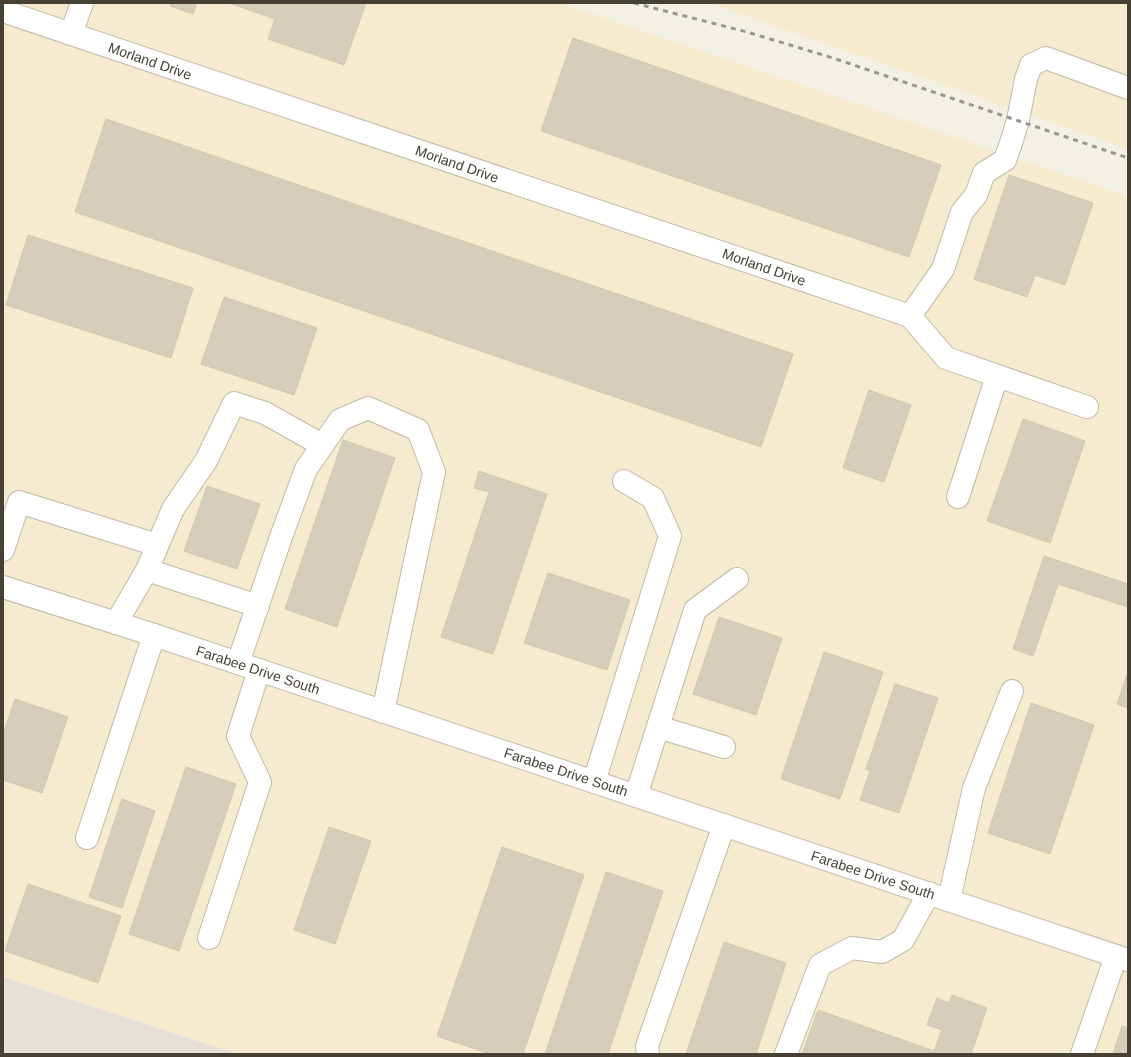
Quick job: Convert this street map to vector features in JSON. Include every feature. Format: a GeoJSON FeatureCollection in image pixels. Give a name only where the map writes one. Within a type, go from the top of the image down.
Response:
{"type":"FeatureCollection","features":[{"type":"Feature","properties":{"kind":"street"},"geometry":{"type":"LineString","coordinates":[[71,34],[82,3]]}},
{"type":"Feature","properties":{"kind":"street","name":"Morland Drive"},"geometry":{"type":"LineString","coordinates":[[3,12],[910,316]]}},
{"type":"Feature","properties":{"kind":"street"},"geometry":{"type":"LineString","coordinates":[[1087,407],[946,358],[910,316],[943,269],[962,212],[976,195],[984,172],[1005,160],[1016,126],[1026,79],[1031,65],[1046,58],[1128,88]]}},
{"type":"Feature","properties":{"kind":"street"},"geometry":{"type":"LineString","coordinates":[[958,497],[997,376]]}},
{"type":"Feature","properties":{"kind":"street"},"geometry":{"type":"LineString","coordinates":[[116,623],[148,570],[173,509],[206,461],[234,403],[265,413],[322,445]]}},
{"type":"Feature","properties":{"kind":"street"},"geometry":{"type":"LineString","coordinates":[[238,663],[281,536],[306,469],[340,420],[368,408],[418,430],[434,472],[383,712]]}},
{"type":"Feature","properties":{"kind":"street"},"geometry":{"type":"LineString","coordinates":[[594,782],[670,536],[653,498],[624,481]]}},
{"type":"Feature","properties":{"kind":"street"},"geometry":{"type":"LineString","coordinates":[[3,550],[11,501],[157,545]]}},
{"type":"Feature","properties":{"kind":"street"},"geometry":{"type":"LineString","coordinates":[[148,570],[258,606]]}},
{"type":"Feature","properties":{"kind":"street"},"geometry":{"type":"LineString","coordinates":[[636,796],[695,610],[737,579]]}},
{"type":"Feature","properties":{"kind":"street","name":"Farabee Drive South"},"geometry":{"type":"LineString","coordinates":[[3,587],[154,635],[1122,958]]}},
{"type":"Feature","properties":{"kind":"street"},"geometry":{"type":"LineString","coordinates":[[87,838],[154,635]]}},
{"type":"Feature","properties":{"kind":"street"},"geometry":{"type":"LineString","coordinates":[[209,938],[260,782],[238,736],[259,670]]}},
{"type":"Feature","properties":{"kind":"street"},"geometry":{"type":"LineString","coordinates":[[786,1054],[820,965],[852,948],[882,952],[904,940],[939,897],[974,788],[1012,691]]}},
{"type":"Feature","properties":{"kind":"street"},"geometry":{"type":"LineString","coordinates":[[658,727],[724,747]]}},
{"type":"Feature","properties":{"kind":"street"},"geometry":{"type":"LineString","coordinates":[[648,1054],[646,1046],[724,825]]}},
{"type":"Feature","properties":{"kind":"street"},"geometry":{"type":"LineString","coordinates":[[1082,1054],[1122,958]]}},
{"type":"Feature","properties":{"kind":"shaded area"},"geometry":{"type":"Polygon","coordinates":[[[3,3],[561,3],[1128,196],[1128,1054],[237,1054],[3,977],[3,3]]]}},
{"type":"Feature","properties":{"kind":"shaded area"},"geometry":{"type":"Polygon","coordinates":[[[708,3],[1128,3],[1128,149],[708,3]]]}},
{"type":"Feature","properties":{"kind":"shaded area"},"geometry":{"type":"Polygon","coordinates":[[[3,977],[237,1054],[3,1054],[3,977]]]}},
{"type":"Feature","properties":{"kind":"building"},"geometry":{"type":"Polygon","coordinates":[[[171,3],[197,3],[193,14],[170,6],[171,3]]]}},
{"type":"Feature","properties":{"kind":"building"},"geometry":{"type":"Polygon","coordinates":[[[229,3],[366,3],[344,65],[268,39],[275,19],[229,3]]]}},
{"type":"Feature","properties":{"kind":"building"},"geometry":{"type":"Polygon","coordinates":[[[573,38],[941,165],[909,257],[541,131],[573,38]]]}},
{"type":"Feature","properties":{"kind":"building"},"geometry":{"type":"Polygon","coordinates":[[[106,119],[793,354],[761,447],[75,212],[106,119]]]}},
{"type":"Feature","properties":{"kind":"building"},"geometry":{"type":"Polygon","coordinates":[[[1009,175],[1093,203],[1065,285],[1035,275],[1027,297],[974,279],[1009,175]]]}},
{"type":"Feature","properties":{"kind":"building"},"geometry":{"type":"Polygon","coordinates":[[[28,235],[193,288],[171,358],[6,305],[28,235]]]}},
{"type":"Feature","properties":{"kind":"building"},"geometry":{"type":"Polygon","coordinates":[[[224,297],[317,328],[294,395],[201,364],[224,297]]]}},
{"type":"Feature","properties":{"kind":"building"},"geometry":{"type":"Polygon","coordinates":[[[869,390],[911,405],[884,482],[843,468],[869,390]]]}},
{"type":"Feature","properties":{"kind":"building"},"geometry":{"type":"Polygon","coordinates":[[[1023,419],[1085,441],[1050,543],[987,521],[1023,419]]]}},
{"type":"Feature","properties":{"kind":"building"},"geometry":{"type":"Polygon","coordinates":[[[343,440],[395,458],[337,627],[285,609],[343,440]]]}},
{"type":"Feature","properties":{"kind":"building"},"geometry":{"type":"Polygon","coordinates":[[[479,471],[547,494],[493,654],[441,637],[489,492],[474,488],[479,471]]]}},
{"type":"Feature","properties":{"kind":"building"},"geometry":{"type":"Polygon","coordinates":[[[207,486],[260,504],[237,569],[184,551],[207,486]]]}},
{"type":"Feature","properties":{"kind":"building"},"geometry":{"type":"Polygon","coordinates":[[[1044,556],[1128,584],[1128,607],[1058,584],[1033,656],[1013,649],[1044,556]]]}},
{"type":"Feature","properties":{"kind":"building"},"geometry":{"type":"Polygon","coordinates":[[[548,573],[630,600],[607,670],[524,643],[548,573]]]}},
{"type":"Feature","properties":{"kind":"building"},"geometry":{"type":"Polygon","coordinates":[[[719,617],[782,638],[756,715],[693,694],[719,617]]]}},
{"type":"Feature","properties":{"kind":"building"},"geometry":{"type":"Polygon","coordinates":[[[824,652],[883,672],[840,799],[781,779],[824,652]]]}},
{"type":"Feature","properties":{"kind":"building"},"geometry":{"type":"Polygon","coordinates":[[[1128,672],[1128,708],[1117,704],[1128,672]]]}},
{"type":"Feature","properties":{"kind":"building"},"geometry":{"type":"Polygon","coordinates":[[[895,684],[938,698],[899,813],[860,800],[870,771],[866,769],[895,684]]]}},
{"type":"Feature","properties":{"kind":"building"},"geometry":{"type":"Polygon","coordinates":[[[15,699],[68,717],[42,793],[3,780],[3,734],[15,699]]]}},
{"type":"Feature","properties":{"kind":"building"},"geometry":{"type":"Polygon","coordinates":[[[1031,703],[1094,725],[1050,854],[988,833],[1031,703]]]}},
{"type":"Feature","properties":{"kind":"building"},"geometry":{"type":"Polygon","coordinates":[[[186,767],[236,784],[179,951],[129,934],[186,767]]]}},
{"type":"Feature","properties":{"kind":"building"},"geometry":{"type":"Polygon","coordinates":[[[122,799],[155,811],[122,908],[89,897],[122,799]]]}},
{"type":"Feature","properties":{"kind":"building"},"geometry":{"type":"Polygon","coordinates":[[[329,827],[371,841],[335,944],[294,930],[329,827]]]}},
{"type":"Feature","properties":{"kind":"building"},"geometry":{"type":"Polygon","coordinates":[[[502,847],[584,875],[523,1054],[490,1054],[437,1036],[502,847]]]}},
{"type":"Feature","properties":{"kind":"building"},"geometry":{"type":"Polygon","coordinates":[[[606,872],[663,891],[608,1054],[545,1054],[606,872]]]}},
{"type":"Feature","properties":{"kind":"building"},"geometry":{"type":"Polygon","coordinates":[[[28,884],[121,916],[98,983],[5,951],[28,884]]]}},
{"type":"Feature","properties":{"kind":"building"},"geometry":{"type":"Polygon","coordinates":[[[724,942],[786,963],[756,1054],[686,1054],[724,942]]]}},
{"type":"Feature","properties":{"kind":"building"},"geometry":{"type":"Polygon","coordinates":[[[952,995],[987,1008],[971,1054],[802,1054],[818,1010],[934,1051],[942,1030],[927,1025],[937,998],[949,1003],[952,995]]]}},
{"type":"Feature","properties":{"kind":"building"},"geometry":{"type":"Polygon","coordinates":[[[1122,1026],[1128,1028],[1128,1054],[1113,1054],[1122,1026]]]}},
{"type":"Feature","properties":{"kind":"railway"},"geometry":{"type":"LineString","coordinates":[[634,3],[747,32],[833,58],[1128,158]]}}]}
